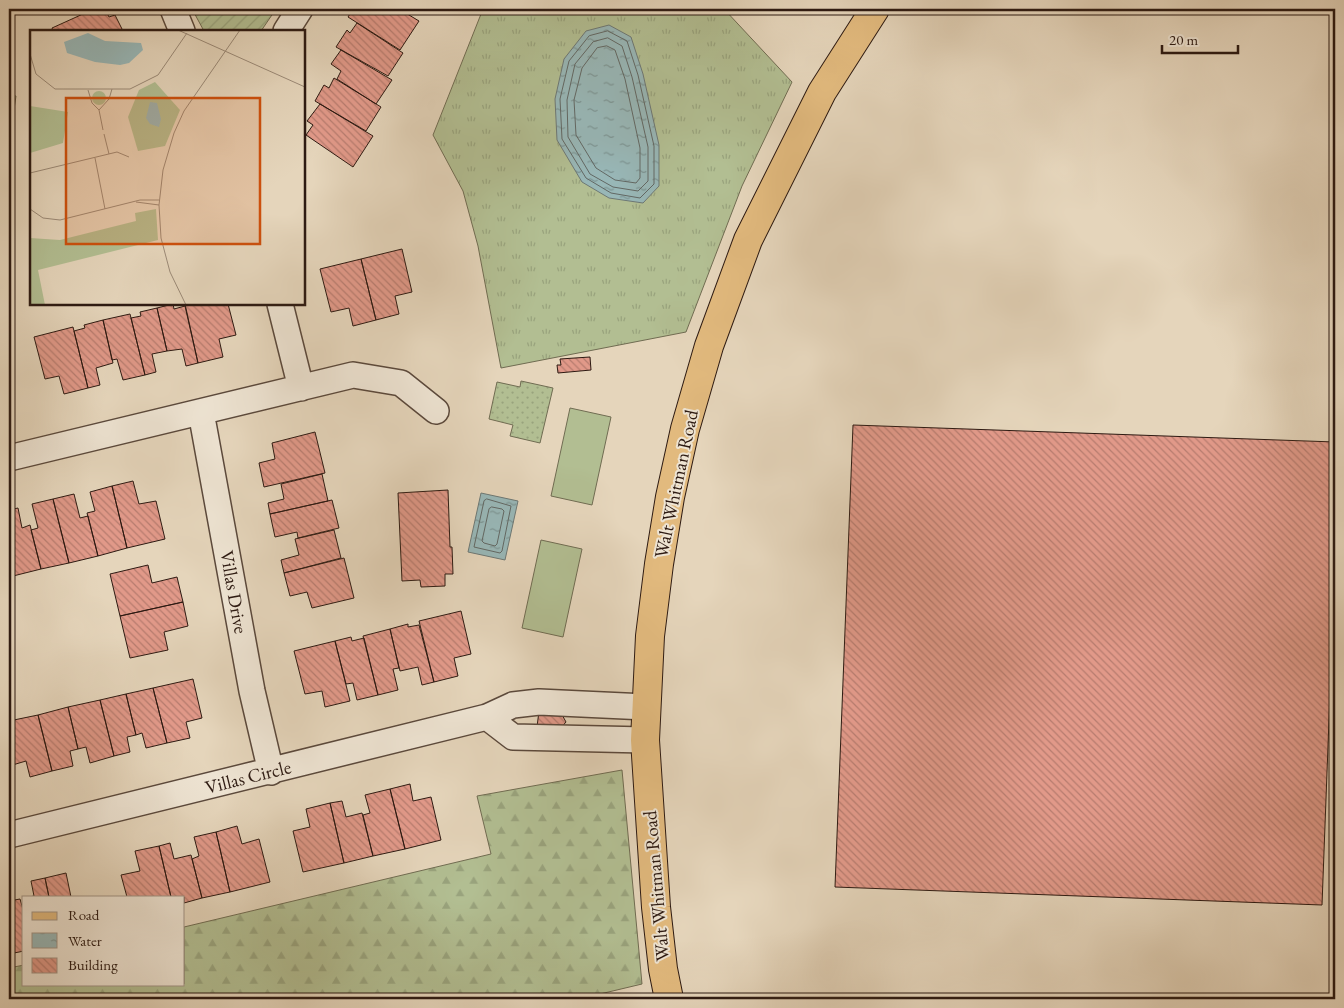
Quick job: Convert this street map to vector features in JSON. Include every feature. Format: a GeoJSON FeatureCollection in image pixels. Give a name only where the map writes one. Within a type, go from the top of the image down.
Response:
{"type":"FeatureCollection","features":[{"type":"Feature","properties":{"kind":"main road","name":"Walt Whitman Road"},"geometry":{"type":"LineString","coordinates":[[669,999],[663,969],[656,907],[645,740],[650,636],[670,497],[685,429],[709,346],[748,240],[822,92],[875,9]]}},
{"type":"Feature","properties":{"kind":"street"},"geometry":{"type":"LineString","coordinates":[[173,9],[182,30]]}},
{"type":"Feature","properties":{"kind":"street"},"geometry":{"type":"LineString","coordinates":[[287,30],[300,9]]}},
{"type":"Feature","properties":{"kind":"street"},"geometry":{"type":"LineString","coordinates":[[280,305],[301,388]]}},
{"type":"Feature","properties":{"kind":"street"},"geometry":{"type":"LineString","coordinates":[[9,458],[353,375],[401,383],[436,411]]}},
{"type":"Feature","properties":{"kind":"street","name":"Villas Drive"},"geometry":{"type":"LineString","coordinates":[[201,412],[252,691],[271,772]]}},
{"type":"Feature","properties":{"kind":"street","name":"Villas Circle"},"geometry":{"type":"LineString","coordinates":[[9,835],[271,772],[487,717],[513,705],[539,702],[646,707]]}},
{"type":"Feature","properties":{"kind":"street"},"geometry":{"type":"LineString","coordinates":[[487,717],[513,737],[645,740]]}},
{"type":"Feature","properties":{"kind":"green space"},"geometry":{"type":"Polygon","coordinates":[[[192,9],[276,9],[262,30],[203,30],[192,9]]]}},
{"type":"Feature","properties":{"kind":"green space"},"geometry":{"type":"Polygon","coordinates":[[[483,9],[724,9],[792,82],[742,186],[686,332],[501,368],[478,246],[463,191],[433,135],[483,9]]]}},
{"type":"Feature","properties":{"kind":"green space"},"geometry":{"type":"Polygon","coordinates":[[[9,95],[16,96],[9,143],[9,95]]]}},
{"type":"Feature","properties":{"kind":"green space"},"geometry":{"type":"Polygon","coordinates":[[[521,381],[553,388],[540,443],[510,436],[513,425],[489,419],[497,382],[520,387],[521,381]]]}},
{"type":"Feature","properties":{"kind":"green space"},"geometry":{"type":"Polygon","coordinates":[[[570,408],[611,417],[592,505],[551,496],[570,408]]]}},
{"type":"Feature","properties":{"kind":"green space"},"geometry":{"type":"Polygon","coordinates":[[[541,540],[582,549],[563,637],[522,628],[541,540]]]}},
{"type":"Feature","properties":{"kind":"green space"},"geometry":{"type":"Polygon","coordinates":[[[622,770],[642,984],[579,999],[9,999],[9,968],[22,965],[22,986],[185,986],[185,927],[491,854],[477,796],[622,770]]]}},
{"type":"Feature","properties":{"kind":"water"},"geometry":{"type":"Polygon","coordinates":[[[609,25],[631,37],[643,74],[659,145],[659,186],[643,203],[609,198],[582,182],[557,140],[555,99],[564,59],[586,31],[609,25]]]}},
{"type":"Feature","properties":{"kind":"water"},"geometry":{"type":"Polygon","coordinates":[[[481,493],[518,501],[505,560],[468,552],[481,493]]]}},
{"type":"Feature","properties":{"kind":"building"},"geometry":{"type":"Polygon","coordinates":[[[94,9],[105,9],[109,17],[115,15],[122,30],[53,30],[52,28],[94,9]]]}},
{"type":"Feature","properties":{"kind":"building"},"geometry":{"type":"Polygon","coordinates":[[[353,9],[399,9],[419,21],[400,50],[348,17],[353,9]]]}},
{"type":"Feature","properties":{"kind":"building"},"geometry":{"type":"Polygon","coordinates":[[[357,23],[403,53],[388,76],[336,47],[347,30],[350,33],[357,23]]]}},
{"type":"Feature","properties":{"kind":"building"},"geometry":{"type":"Polygon","coordinates":[[[341,50],[392,80],[376,104],[337,79],[341,71],[331,64],[341,50]]]}},
{"type":"Feature","properties":{"kind":"building"},"geometry":{"type":"Polygon","coordinates":[[[334,78],[381,107],[366,131],[315,101],[324,85],[329,88],[334,78]]]}},
{"type":"Feature","properties":{"kind":"building"},"geometry":{"type":"Polygon","coordinates":[[[320,104],[373,136],[353,167],[306,135],[313,125],[307,121],[320,104]]]}},
{"type":"Feature","properties":{"kind":"building"},"geometry":{"type":"Polygon","coordinates":[[[402,249],[412,292],[395,296],[399,314],[376,320],[361,259],[402,249]]]}},
{"type":"Feature","properties":{"kind":"building"},"geometry":{"type":"Polygon","coordinates":[[[361,259],[376,320],[353,326],[349,308],[331,312],[320,269],[361,259]]]}},
{"type":"Feature","properties":{"kind":"building"},"geometry":{"type":"Polygon","coordinates":[[[173,305],[174,309],[185,306],[198,363],[186,366],[182,349],[167,351],[157,308],[173,305]]]}},
{"type":"Feature","properties":{"kind":"building"},"geometry":{"type":"Polygon","coordinates":[[[185,305],[228,305],[236,335],[219,339],[223,357],[198,363],[185,305]]]}},
{"type":"Feature","properties":{"kind":"building"},"geometry":{"type":"Polygon","coordinates":[[[157,308],[167,351],[152,354],[156,372],[145,375],[131,318],[141,316],[140,312],[157,308]]]}},
{"type":"Feature","properties":{"kind":"building"},"geometry":{"type":"Polygon","coordinates":[[[130,314],[145,375],[123,380],[117,359],[112,360],[103,320],[130,314]]]}},
{"type":"Feature","properties":{"kind":"building"},"geometry":{"type":"Polygon","coordinates":[[[103,320],[113,363],[96,368],[100,385],[88,388],[74,331],[85,328],[84,325],[103,320]]]}},
{"type":"Feature","properties":{"kind":"building"},"geometry":{"type":"Polygon","coordinates":[[[73,327],[88,388],[64,394],[59,376],[45,379],[34,337],[73,327]]]}},
{"type":"Feature","properties":{"kind":"building"},"geometry":{"type":"Polygon","coordinates":[[[590,357],[591,370],[558,373],[557,365],[561,365],[560,359],[590,357]]]}},
{"type":"Feature","properties":{"kind":"building"},"geometry":{"type":"Polygon","coordinates":[[[853,425],[1335,442],[1335,693],[1330,693],[1322,905],[835,887],[853,425]]]}},
{"type":"Feature","properties":{"kind":"building"},"geometry":{"type":"Polygon","coordinates":[[[315,432],[325,473],[264,487],[259,463],[275,459],[272,443],[315,432]]]}},
{"type":"Feature","properties":{"kind":"building"},"geometry":{"type":"Polygon","coordinates":[[[322,474],[328,501],[270,514],[268,503],[284,499],[281,484],[322,474]]]}},
{"type":"Feature","properties":{"kind":"building"},"geometry":{"type":"Polygon","coordinates":[[[133,481],[139,504],[156,501],[165,539],[127,548],[112,486],[133,481]]]}},
{"type":"Feature","properties":{"kind":"building"},"geometry":{"type":"Polygon","coordinates":[[[112,486],[127,548],[98,556],[87,513],[95,511],[90,492],[112,486]]]}},
{"type":"Feature","properties":{"kind":"building"},"geometry":{"type":"Polygon","coordinates":[[[448,490],[453,574],[445,574],[445,586],[421,587],[420,580],[402,581],[398,493],[448,490]]]}},
{"type":"Feature","properties":{"kind":"building"},"geometry":{"type":"Polygon","coordinates":[[[74,494],[80,518],[88,516],[98,556],[69,563],[53,499],[74,494]]]}},
{"type":"Feature","properties":{"kind":"building"},"geometry":{"type":"Polygon","coordinates":[[[53,499],[69,563],[41,569],[31,530],[38,528],[32,504],[53,499]]]}},
{"type":"Feature","properties":{"kind":"building"},"geometry":{"type":"Polygon","coordinates":[[[332,500],[339,528],[298,538],[297,532],[275,537],[270,514],[332,500]]]}},
{"type":"Feature","properties":{"kind":"building"},"geometry":{"type":"Polygon","coordinates":[[[18,508],[22,528],[30,525],[41,569],[9,577],[9,510],[18,508]]]}},
{"type":"Feature","properties":{"kind":"building"},"geometry":{"type":"Polygon","coordinates":[[[334,530],[341,558],[284,573],[281,560],[299,555],[295,539],[334,530]]]}},
{"type":"Feature","properties":{"kind":"building"},"geometry":{"type":"Polygon","coordinates":[[[344,558],[354,598],[312,608],[307,592],[290,596],[284,573],[344,558]]]}},
{"type":"Feature","properties":{"kind":"building"},"geometry":{"type":"Polygon","coordinates":[[[148,565],[152,583],[177,577],[183,602],[120,616],[110,574],[148,565]]]}},
{"type":"Feature","properties":{"kind":"building"},"geometry":{"type":"Polygon","coordinates":[[[183,602],[188,626],[164,632],[168,650],[130,658],[120,616],[183,602]]]}},
{"type":"Feature","properties":{"kind":"building"},"geometry":{"type":"Polygon","coordinates":[[[461,611],[471,654],[454,658],[458,676],[434,682],[419,621],[461,611]]]}},
{"type":"Feature","properties":{"kind":"building"},"geometry":{"type":"Polygon","coordinates":[[[408,624],[408,627],[419,625],[434,682],[422,685],[418,667],[400,671],[390,629],[408,624]]]}},
{"type":"Feature","properties":{"kind":"building"},"geometry":{"type":"Polygon","coordinates":[[[390,629],[399,668],[393,669],[398,690],[378,695],[363,636],[390,629]]]}},
{"type":"Feature","properties":{"kind":"building"},"geometry":{"type":"Polygon","coordinates":[[[351,637],[352,641],[364,638],[378,695],[357,700],[353,683],[346,684],[335,641],[351,637]]]}},
{"type":"Feature","properties":{"kind":"building"},"geometry":{"type":"Polygon","coordinates":[[[335,641],[350,701],[325,707],[322,691],[305,694],[294,651],[335,641]]]}},
{"type":"Feature","properties":{"kind":"building"},"geometry":{"type":"Polygon","coordinates":[[[193,679],[202,718],[186,722],[190,738],[167,743],[153,688],[193,679]]]}},
{"type":"Feature","properties":{"kind":"building"},"geometry":{"type":"Polygon","coordinates":[[[153,688],[167,743],[146,748],[142,733],[136,735],[126,694],[153,688]]]}},
{"type":"Feature","properties":{"kind":"building"},"geometry":{"type":"Polygon","coordinates":[[[126,694],[136,735],[127,737],[130,752],[114,756],[100,700],[126,694]]]}},
{"type":"Feature","properties":{"kind":"building"},"geometry":{"type":"Polygon","coordinates":[[[100,700],[114,756],[90,763],[86,747],[78,749],[68,707],[100,700]]]}},
{"type":"Feature","properties":{"kind":"building"},"geometry":{"type":"Polygon","coordinates":[[[68,707],[78,749],[70,751],[73,766],[52,771],[38,715],[68,707]]]}},
{"type":"Feature","properties":{"kind":"building"},"geometry":{"type":"Polygon","coordinates":[[[539,711],[561,713],[566,722],[559,730],[537,727],[539,711]]]}},
{"type":"Feature","properties":{"kind":"building"},"geometry":{"type":"Polygon","coordinates":[[[38,715],[52,771],[30,777],[26,761],[9,766],[9,721],[38,715]]]}},
{"type":"Feature","properties":{"kind":"building"},"geometry":{"type":"Polygon","coordinates":[[[410,784],[413,801],[431,797],[441,840],[405,849],[390,789],[410,784]]]}},
{"type":"Feature","properties":{"kind":"building"},"geometry":{"type":"Polygon","coordinates":[[[390,789],[405,849],[373,856],[363,815],[370,813],[365,795],[390,789]]]}},
{"type":"Feature","properties":{"kind":"building"},"geometry":{"type":"Polygon","coordinates":[[[342,801],[346,817],[362,813],[373,856],[344,863],[330,803],[342,801]]]}},
{"type":"Feature","properties":{"kind":"building"},"geometry":{"type":"Polygon","coordinates":[[[330,803],[344,863],[303,872],[293,831],[310,827],[306,809],[330,803]]]}},
{"type":"Feature","properties":{"kind":"building"},"geometry":{"type":"Polygon","coordinates":[[[237,826],[242,844],[259,839],[270,882],[230,892],[216,832],[237,826]]]}},
{"type":"Feature","properties":{"kind":"building"},"geometry":{"type":"Polygon","coordinates":[[[216,832],[230,892],[202,898],[192,859],[199,856],[194,837],[216,832]]]}},
{"type":"Feature","properties":{"kind":"building"},"geometry":{"type":"Polygon","coordinates":[[[170,843],[174,859],[191,855],[202,898],[185,903],[185,896],[171,896],[159,846],[170,843]]]}},
{"type":"Feature","properties":{"kind":"building"},"geometry":{"type":"Polygon","coordinates":[[[159,846],[171,896],[127,896],[121,875],[140,871],[135,851],[159,846]]]}},
{"type":"Feature","properties":{"kind":"building"},"geometry":{"type":"Polygon","coordinates":[[[66,873],[71,896],[49,896],[45,878],[66,873]]]}},
{"type":"Feature","properties":{"kind":"building"},"geometry":{"type":"Polygon","coordinates":[[[45,878],[49,896],[34,896],[31,881],[45,878]]]}},
{"type":"Feature","properties":{"kind":"building"},"geometry":{"type":"Polygon","coordinates":[[[20,899],[22,906],[22,951],[9,954],[9,901],[20,899]]]}}]}
